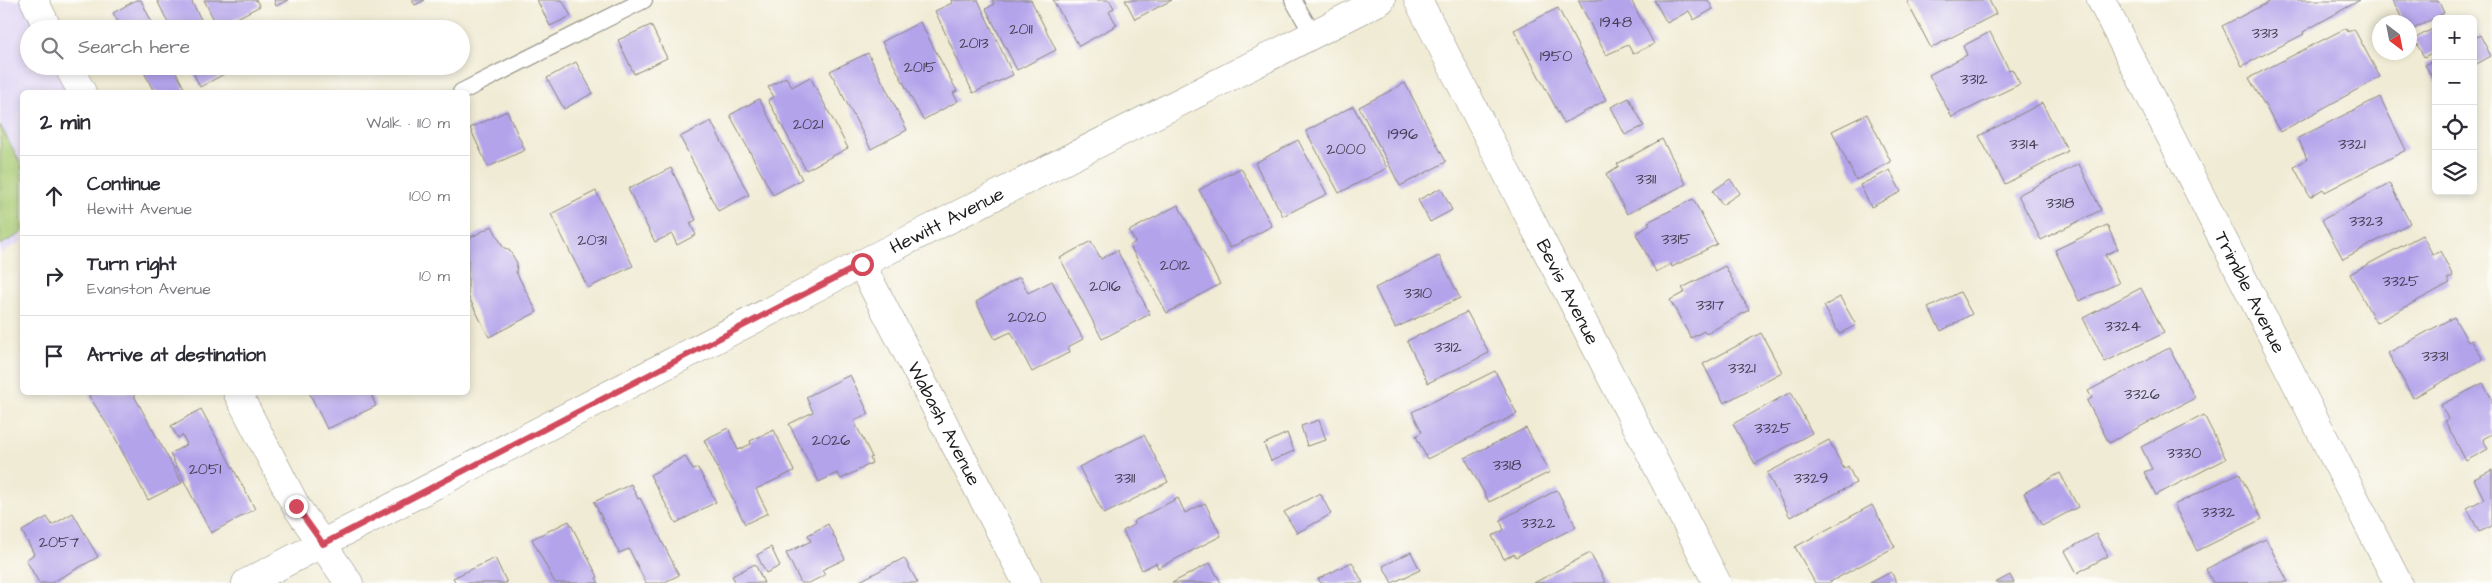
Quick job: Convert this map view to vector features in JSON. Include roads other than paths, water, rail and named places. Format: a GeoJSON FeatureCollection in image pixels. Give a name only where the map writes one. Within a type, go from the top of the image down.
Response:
{"type":"FeatureCollection","features":[{"type":"Feature","properties":{"kind":"street"},"geometry":{"type":"LineString","coordinates":[[34,0],[44,20]]}},
{"type":"Feature","properties":{"kind":"street","name":"Hewitt Avenue"},"geometry":{"type":"LineString","coordinates":[[246,583],[862,264],[1381,0]]}},
{"type":"Feature","properties":{"kind":"street","name":"Bevis Avenue"},"geometry":{"type":"LineString","coordinates":[[1418,0],[1717,583]]}},
{"type":"Feature","properties":{"kind":"street","name":"Trimble Avenue"},"geometry":{"type":"LineString","coordinates":[[2101,0],[2398,583]]}},
{"type":"Feature","properties":{"kind":"street"},"geometry":{"type":"LineString","coordinates":[[73,75],[81,90]]}},
{"type":"Feature","properties":{"kind":"street","name":"Wabash Avenue"},"geometry":{"type":"LineString","coordinates":[[862,264],[1027,583]]}},
{"type":"Feature","properties":{"kind":"street"},"geometry":{"type":"LineString","coordinates":[[239,395],[296,506],[349,583]]}},
{"type":"Feature","properties":{"kind":"lane"},"geometry":{"type":"LineString","coordinates":[[465,90],[644,0]]}},
{"type":"Feature","properties":{"kind":"lane"},"geometry":{"type":"LineString","coordinates":[[1293,0],[1312,35]]}}]}
